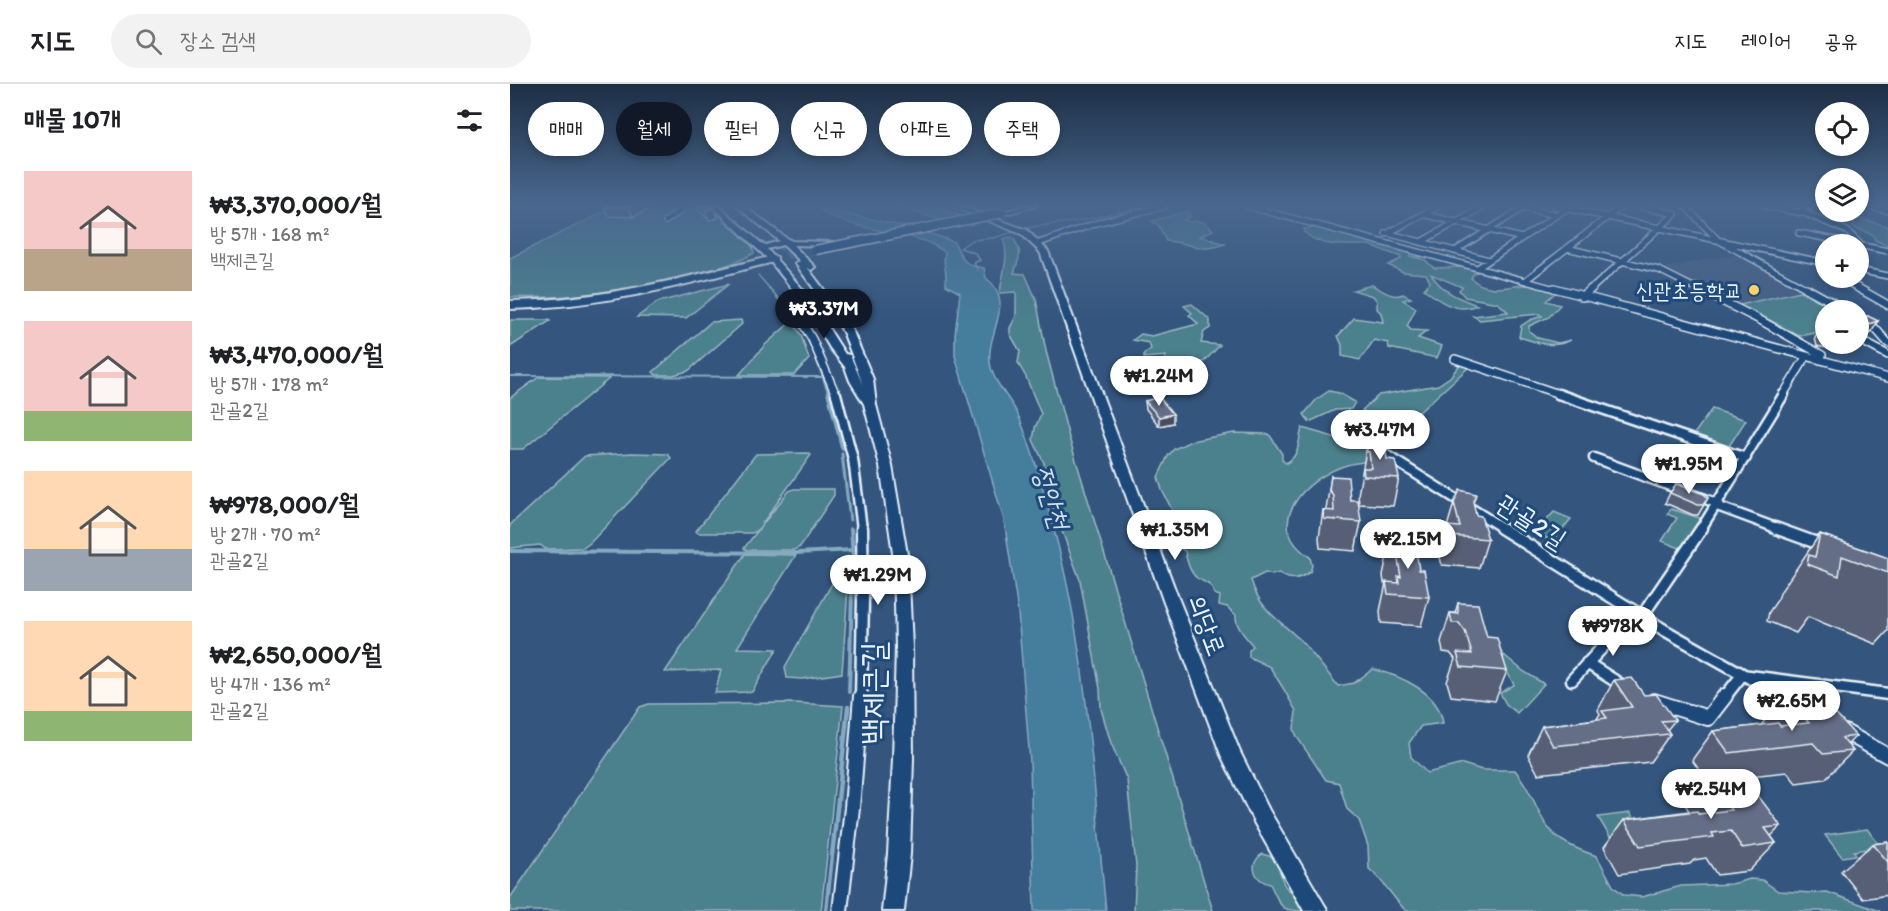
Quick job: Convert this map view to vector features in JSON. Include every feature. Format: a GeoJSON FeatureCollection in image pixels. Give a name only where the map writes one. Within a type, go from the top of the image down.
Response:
{"type":"FeatureCollection","features":[{"type":"Feature","properties":{"kind":"highway"},"geometry":{"type":"LineString","coordinates":[[510,303],[557,304],[622,296],[683,283],[783,254]]}},
{"type":"Feature","properties":{"kind":"main road"},"geometry":{"type":"LineString","coordinates":[[770,245],[783,254],[837,245]]}},
{"type":"Feature","properties":{"kind":"main road","name":"백제큰길"},"geometry":{"type":"LineString","coordinates":[[771,245],[783,254],[827,317],[838,336],[848,365],[870,405]]}},
{"type":"Feature","properties":{"kind":"main road","name":"백제큰길"},"geometry":{"type":"LineString","coordinates":[[773,245],[838,315],[849,334],[868,379],[870,405],[886,466],[901,560],[904,648],[903,759],[899,854],[893,911]]}},
{"type":"Feature","properties":{"kind":"main road"},"geometry":{"type":"LineString","coordinates":[[775,245],[783,254]]}},
{"type":"Feature","properties":{"kind":"main road"},"geometry":{"type":"LineString","coordinates":[[783,254],[790,245]]}},
{"type":"Feature","properties":{"kind":"main road"},"geometry":{"type":"LineString","coordinates":[[797,245],[813,249]]}},
{"type":"Feature","properties":{"kind":"main road","name":"의당로"},"geometry":{"type":"LineString","coordinates":[[1040,245],[1053,273],[1164,580],[1231,755],[1262,817],[1317,911]]}},
{"type":"Feature","properties":{"kind":"main road"},"geometry":{"type":"LineString","coordinates":[[783,254],[813,249]]}},
{"type":"Feature","properties":{"kind":"street"},"geometry":{"type":"LineString","coordinates":[[1397,245],[1582,297],[1888,378]]}},
{"type":"Feature","properties":{"kind":"street"},"geometry":{"type":"LineString","coordinates":[[1432,245],[1489,260]]}},
{"type":"Feature","properties":{"kind":"street"},"geometry":{"type":"LineString","coordinates":[[1455,250],[1464,245]]}},
{"type":"Feature","properties":{"kind":"street"},"geometry":{"type":"LineString","coordinates":[[1479,267],[1512,245]]}},
{"type":"Feature","properties":{"kind":"street"},"geometry":{"type":"LineString","coordinates":[[1526,280],[1572,245]]}},
{"type":"Feature","properties":{"kind":"street"},"geometry":{"type":"LineString","coordinates":[[1582,297],[1642,245]]}},
{"type":"Feature","properties":{"kind":"street"},"geometry":{"type":"LineString","coordinates":[[1726,245],[1828,300]]}},
{"type":"Feature","properties":{"kind":"street"},"geometry":{"type":"LineString","coordinates":[[1739,245],[1815,261]]}},
{"type":"Feature","properties":{"kind":"street"},"geometry":{"type":"LineString","coordinates":[[1869,247],[1888,251]]}},
{"type":"Feature","properties":{"kind":"street"},"geometry":{"type":"LineString","coordinates":[[1567,248],[1659,270],[1822,355],[1820,360]]}},
{"type":"Feature","properties":{"kind":"street"},"geometry":{"type":"LineString","coordinates":[[1802,258],[1815,264]]}},
{"type":"Feature","properties":{"kind":"street"},"geometry":{"type":"LineString","coordinates":[[1869,272],[1888,276]]}},
{"type":"Feature","properties":{"kind":"street"},"geometry":{"type":"LineString","coordinates":[[1858,288],[1888,305]]}},
{"type":"Feature","properties":{"kind":"street"},"geometry":{"type":"LineString","coordinates":[[800,319],[826,370],[846,424],[859,495],[864,567],[861,698],[850,837],[840,911]]}},
{"type":"Feature","properties":{"kind":"street"},"geometry":{"type":"LineString","coordinates":[[1869,324],[1873,326],[1887,347]]}},
{"type":"Feature","properties":{"kind":"street"},"geometry":{"type":"LineString","coordinates":[[1869,344],[1887,347]]}},
{"type":"Feature","properties":{"kind":"street"},"geometry":{"type":"LineString","coordinates":[[1572,680],[1615,634],[1642,616],[1718,505],[1806,357]]}},
{"type":"Feature","properties":{"kind":"street"},"geometry":{"type":"LineString","coordinates":[[1455,358],[1746,458]]}},
{"type":"Feature","properties":{"kind":"street","name":"관골2길"},"geometry":{"type":"LineString","coordinates":[[1368,444],[1642,616],[1806,711]]}},
{"type":"Feature","properties":{"kind":"street"},"geometry":{"type":"LineString","coordinates":[[1594,458],[1833,549]]}},
{"type":"Feature","properties":{"kind":"street"},"geometry":{"type":"LineString","coordinates":[[1587,663],[1621,686],[1655,701],[1708,718],[1742,675],[1888,694]]}},
{"type":"Feature","properties":{"kind":"street"},"geometry":{"type":"LineString","coordinates":[[1837,728],[1888,756]]}},
{"type":"Feature","properties":{"kind":"shaded area"},"geometry":{"type":"Polygon","coordinates":[[[932,245],[955,245],[967,263],[984,268],[986,278],[995,287],[999,297],[1000,307],[990,351],[990,362],[994,377],[1016,410],[1029,445],[1046,502],[1075,624],[1088,719],[1106,911],[1034,911],[1030,762],[1018,612],[1004,520],[955,356],[960,293],[946,285],[945,252],[932,245]]]}},
{"type":"Feature","properties":{"kind":"shaded area","name":"신관초등학교"},"geometry":{"type":"Polygon","coordinates":[[[1740,255],[1823,300],[1815,300],[1815,335],[1801,338],[1660,269],[1716,257],[1740,255]]]}},
{"type":"Feature","properties":{"kind":"green space"},"geometry":{"type":"Polygon","coordinates":[[[537,245],[750,245],[754,253],[717,268],[625,289],[556,297],[510,297],[510,258],[537,245]]]}},
{"type":"Feature","properties":{"kind":"green space"},"geometry":{"type":"Polygon","coordinates":[[[1186,245],[1223,245],[1215,247],[1201,248],[1186,245]]]}},
{"type":"Feature","properties":{"kind":"green space"},"geometry":{"type":"Polygon","coordinates":[[[1334,245],[1386,245],[1424,255],[1409,256],[1425,260],[1434,268],[1463,267],[1482,270],[1474,273],[1471,278],[1483,286],[1495,288],[1527,285],[1555,293],[1546,301],[1560,305],[1549,317],[1529,326],[1529,331],[1538,338],[1558,343],[1571,340],[1552,345],[1519,337],[1521,326],[1542,316],[1539,314],[1480,320],[1473,316],[1508,312],[1498,303],[1465,297],[1459,290],[1462,287],[1431,274],[1445,290],[1477,305],[1462,308],[1448,305],[1424,289],[1430,282],[1426,274],[1403,272],[1388,265],[1401,257],[1369,245],[1334,245]]]}},
{"type":"Feature","properties":{"kind":"green space"},"geometry":{"type":"Polygon","coordinates":[[[1005,246],[1018,246],[1018,263],[1014,273],[1025,274],[1036,299],[1046,351],[1068,434],[1213,911],[1134,911],[1136,866],[1127,780],[1111,743],[1101,709],[1100,689],[1080,580],[1051,501],[1044,463],[1033,440],[1041,414],[1018,363],[1020,351],[1010,334],[1010,328],[1016,316],[1016,292],[1000,293],[1006,259],[1005,246]]]}},
{"type":"Feature","properties":{"kind":"green space"},"geometry":{"type":"Polygon","coordinates":[[[729,284],[686,318],[637,317],[658,302],[729,284]]]}},
{"type":"Feature","properties":{"kind":"green space"},"geometry":{"type":"Polygon","coordinates":[[[1372,285],[1391,295],[1403,294],[1411,298],[1403,300],[1416,308],[1407,326],[1411,330],[1427,331],[1418,338],[1442,346],[1437,358],[1389,348],[1388,343],[1374,340],[1360,360],[1342,356],[1342,345],[1338,336],[1354,318],[1383,322],[1381,313],[1377,309],[1377,301],[1373,296],[1353,290],[1372,285]]]}},
{"type":"Feature","properties":{"kind":"green space"},"geometry":{"type":"Polygon","coordinates":[[[1800,291],[1818,300],[1815,300],[1815,333],[1800,336],[1740,305],[1800,291]]]}},
{"type":"Feature","properties":{"kind":"green space"},"geometry":{"type":"Polygon","coordinates":[[[1192,304],[1210,320],[1210,328],[1204,332],[1201,343],[1220,345],[1195,371],[1168,370],[1163,362],[1166,356],[1144,358],[1144,354],[1151,349],[1149,343],[1133,340],[1141,334],[1152,336],[1198,324],[1189,315],[1192,313],[1184,306],[1192,304]]]}},
{"type":"Feature","properties":{"kind":"green space"},"geometry":{"type":"Polygon","coordinates":[[[510,320],[549,320],[550,321],[510,347],[510,320]]]}},
{"type":"Feature","properties":{"kind":"green space"},"geometry":{"type":"Polygon","coordinates":[[[741,320],[742,324],[688,371],[673,375],[656,375],[653,372],[711,322],[741,320]]]}},
{"type":"Feature","properties":{"kind":"green space"},"geometry":{"type":"Polygon","coordinates":[[[792,321],[801,335],[809,359],[794,375],[739,375],[765,345],[792,321]]]}},
{"type":"Feature","properties":{"kind":"green space"},"geometry":{"type":"Polygon","coordinates":[[[1461,363],[1469,367],[1385,443],[1362,439],[1362,427],[1368,422],[1369,414],[1362,410],[1379,395],[1438,385],[1450,377],[1461,363]]]}},
{"type":"Feature","properties":{"kind":"green space"},"geometry":{"type":"Polygon","coordinates":[[[539,377],[610,378],[523,449],[510,449],[510,398],[539,377]]]}},
{"type":"Feature","properties":{"kind":"green space"},"geometry":{"type":"Polygon","coordinates":[[[1329,391],[1339,393],[1355,402],[1351,409],[1335,410],[1309,422],[1304,414],[1317,399],[1329,391]]]}},
{"type":"Feature","properties":{"kind":"green space"},"geometry":{"type":"Polygon","coordinates":[[[1712,409],[1746,420],[1729,446],[1694,434],[1712,409]]]}},
{"type":"Feature","properties":{"kind":"green space"},"geometry":{"type":"Polygon","coordinates":[[[1302,428],[1369,447],[1370,461],[1347,465],[1332,471],[1304,491],[1294,504],[1289,517],[1289,531],[1296,544],[1310,557],[1312,566],[1310,572],[1294,578],[1287,578],[1279,573],[1272,575],[1265,573],[1251,580],[1255,592],[1267,609],[1305,645],[1338,686],[1354,683],[1373,669],[1406,681],[1417,687],[1434,702],[1443,723],[1421,726],[1409,743],[1411,757],[1427,773],[1463,764],[1482,770],[1515,770],[1551,831],[1561,840],[1597,856],[1613,886],[1624,895],[1642,897],[1681,886],[1732,884],[1750,879],[1762,880],[1778,891],[1827,892],[1880,911],[1406,911],[1369,869],[1368,846],[1359,820],[1347,809],[1339,783],[1326,780],[1297,737],[1294,729],[1296,711],[1270,667],[1249,657],[1249,650],[1253,646],[1239,628],[1236,615],[1227,607],[1219,605],[1220,596],[1214,594],[1210,585],[1192,573],[1185,551],[1179,548],[1176,542],[1180,534],[1171,525],[1172,510],[1158,477],[1174,449],[1191,441],[1234,433],[1269,434],[1282,454],[1282,460],[1286,463],[1291,460],[1298,448],[1302,428]]]}},
{"type":"Feature","properties":{"kind":"green space"},"geometry":{"type":"Polygon","coordinates":[[[632,453],[668,454],[671,458],[590,543],[583,548],[546,549],[540,545],[510,548],[510,525],[585,456],[632,453]]]}},
{"type":"Feature","properties":{"kind":"green space"},"geometry":{"type":"Polygon","coordinates":[[[808,453],[811,455],[757,531],[752,533],[698,533],[696,531],[756,454],[808,453]]]}},
{"type":"Feature","properties":{"kind":"green space"},"geometry":{"type":"Polygon","coordinates":[[[834,489],[834,495],[800,547],[794,550],[747,550],[744,548],[789,491],[834,489]]]}},
{"type":"Feature","properties":{"kind":"green space"},"geometry":{"type":"Polygon","coordinates":[[[1671,509],[1700,518],[1682,549],[1662,541],[1677,518],[1667,514],[1671,509]]]}},
{"type":"Feature","properties":{"kind":"green space"},"geometry":{"type":"Polygon","coordinates":[[[1554,512],[1571,519],[1552,541],[1535,533],[1554,512]]]}},
{"type":"Feature","properties":{"kind":"green space"},"geometry":{"type":"Polygon","coordinates":[[[745,554],[796,555],[737,648],[777,649],[752,692],[715,693],[721,670],[665,672],[745,554]]]}},
{"type":"Feature","properties":{"kind":"green space"},"geometry":{"type":"Polygon","coordinates":[[[847,557],[848,588],[842,673],[802,679],[787,678],[785,667],[847,557]]]}},
{"type":"Feature","properties":{"kind":"green space"},"geometry":{"type":"Polygon","coordinates":[[[1504,655],[1523,671],[1544,684],[1517,713],[1506,704],[1500,693],[1514,685],[1502,662],[1504,655]]]}},
{"type":"Feature","properties":{"kind":"green space"},"geometry":{"type":"Polygon","coordinates":[[[794,703],[843,706],[821,911],[510,911],[510,898],[640,707],[649,704],[794,703]]]}},
{"type":"Feature","properties":{"kind":"green space"},"geometry":{"type":"Polygon","coordinates":[[[1630,813],[1634,820],[1660,831],[1610,837],[1598,817],[1630,813]]]}},
{"type":"Feature","properties":{"kind":"green space"},"geometry":{"type":"Polygon","coordinates":[[[1867,829],[1881,847],[1854,851],[1856,855],[1842,857],[1825,835],[1867,829]]]}},
{"type":"Feature","properties":{"kind":"green space"},"geometry":{"type":"Polygon","coordinates":[[[1262,854],[1276,858],[1285,886],[1292,892],[1299,907],[1305,911],[1285,909],[1279,903],[1270,884],[1257,876],[1254,867],[1262,854]]]}},
{"type":"Feature","properties":{"kind":"building"},"geometry":{"type":"Polygon","coordinates":[[[1869,316],[1878,321],[1870,324],[1869,316]]]}},
{"type":"Feature","properties":{"kind":"building"},"geometry":{"type":"Polygon","coordinates":[[[1159,397],[1173,414],[1159,417],[1145,401],[1159,397]]]}},
{"type":"Feature","properties":{"kind":"building"},"geometry":{"type":"Polygon","coordinates":[[[1368,439],[1384,439],[1387,459],[1395,460],[1399,478],[1364,476],[1363,468],[1371,468],[1369,452],[1367,452],[1368,439]]]}},
{"type":"Feature","properties":{"kind":"building"},"geometry":{"type":"Polygon","coordinates":[[[1331,476],[1348,477],[1350,500],[1358,500],[1361,522],[1324,519],[1323,510],[1334,511],[1333,495],[1329,490],[1331,476]]]}},
{"type":"Feature","properties":{"kind":"building"},"geometry":{"type":"Polygon","coordinates":[[[1676,484],[1704,494],[1708,498],[1703,505],[1698,505],[1670,493],[1676,484]]]}},
{"type":"Feature","properties":{"kind":"building"},"geometry":{"type":"Polygon","coordinates":[[[1460,490],[1476,494],[1473,501],[1476,515],[1481,516],[1488,539],[1450,536],[1447,526],[1460,527],[1454,503],[1460,490]]]}},
{"type":"Feature","properties":{"kind":"building"},"geometry":{"type":"Polygon","coordinates":[[[1398,534],[1414,536],[1419,570],[1424,570],[1429,597],[1388,594],[1386,582],[1399,583],[1398,576],[1401,577],[1397,554],[1390,554],[1389,546],[1397,547],[1398,534]]]}},
{"type":"Feature","properties":{"kind":"building"},"geometry":{"type":"Polygon","coordinates":[[[1820,534],[1888,558],[1888,573],[1842,556],[1839,576],[1807,564],[1809,555],[1815,557],[1820,534]]]}},
{"type":"Feature","properties":{"kind":"building"},"geometry":{"type":"Polygon","coordinates":[[[1458,603],[1478,604],[1487,637],[1497,638],[1507,671],[1461,667],[1457,653],[1472,654],[1465,631],[1459,623],[1452,623],[1450,613],[1458,614],[1458,603]]]}},
{"type":"Feature","properties":{"kind":"building"},"geometry":{"type":"Polygon","coordinates":[[[1632,678],[1644,695],[1656,694],[1675,720],[1661,721],[1670,734],[1553,746],[1542,726],[1607,718],[1602,711],[1632,707],[1614,680],[1632,678]]]}},
{"type":"Feature","properties":{"kind":"building"},"geometry":{"type":"Polygon","coordinates":[[[1803,693],[1819,711],[1831,709],[1856,736],[1842,738],[1853,751],[1823,754],[1813,743],[1729,753],[1713,731],[1778,723],[1780,726],[1809,723],[1785,695],[1803,693]]]}},
{"type":"Feature","properties":{"kind":"building"},"geometry":{"type":"Polygon","coordinates":[[[1727,773],[1742,795],[1756,793],[1781,826],[1765,828],[1776,843],[1742,848],[1731,831],[1712,833],[1714,837],[1640,846],[1624,820],[1697,811],[1699,814],[1731,810],[1707,776],[1727,773]]]}},
{"type":"Feature","properties":{"kind":"building"},"geometry":{"type":"Polygon","coordinates":[[[1888,842],[1888,862],[1873,844],[1888,842]]]}},
{"type":"Feature","properties":{"kind":"waterway"},"geometry":{"type":"LineString","coordinates":[[965,245],[960,248],[975,253],[980,260],[974,263],[978,270]]}},
{"type":"Feature","properties":{"kind":"waterway"},"geometry":{"type":"LineString","coordinates":[[758,275],[771,290]]}},
{"type":"Feature","properties":{"kind":"waterway"},"geometry":{"type":"LineString","coordinates":[[769,288],[795,318]]}},
{"type":"Feature","properties":{"kind":"waterway"},"geometry":{"type":"LineString","coordinates":[[797,321],[813,350],[823,377]]}},
{"type":"Feature","properties":{"kind":"waterway"},"geometry":{"type":"LineString","coordinates":[[510,376],[823,377]]}},
{"type":"Feature","properties":{"kind":"waterway"},"geometry":{"type":"LineString","coordinates":[[823,377],[829,395]]}},
{"type":"Feature","properties":{"kind":"waterway"},"geometry":{"type":"LineString","coordinates":[[828,394],[842,449]]}},
{"type":"Feature","properties":{"kind":"waterway"},"geometry":{"type":"LineString","coordinates":[[842,454],[850,520]]}},
{"type":"Feature","properties":{"kind":"waterway"},"geometry":{"type":"LineString","coordinates":[[851,529],[853,550]]}},
{"type":"Feature","properties":{"kind":"waterway"},"geometry":{"type":"LineString","coordinates":[[510,551],[797,553],[853,550]]}},
{"type":"Feature","properties":{"kind":"waterway"},"geometry":{"type":"LineString","coordinates":[[849,692],[853,550]]}},
{"type":"Feature","properties":{"kind":"waterway"},"geometry":{"type":"LineString","coordinates":[[826,911],[848,707]]}},
{"type":"Feature","properties":{"kind":"tunnel"},"geometry":{"type":"LineString","coordinates":[[780,245],[799,263]]}},
{"type":"Feature","properties":{"kind":"place","name":"신관초등학교"},"geometry":{"type":"Point","coordinates":[1754,290]}},
{"type":"Feature","properties":{"kind":"water label","name":"정안천"},"geometry":{"type":"Point","coordinates":[1051,497]}}]}
